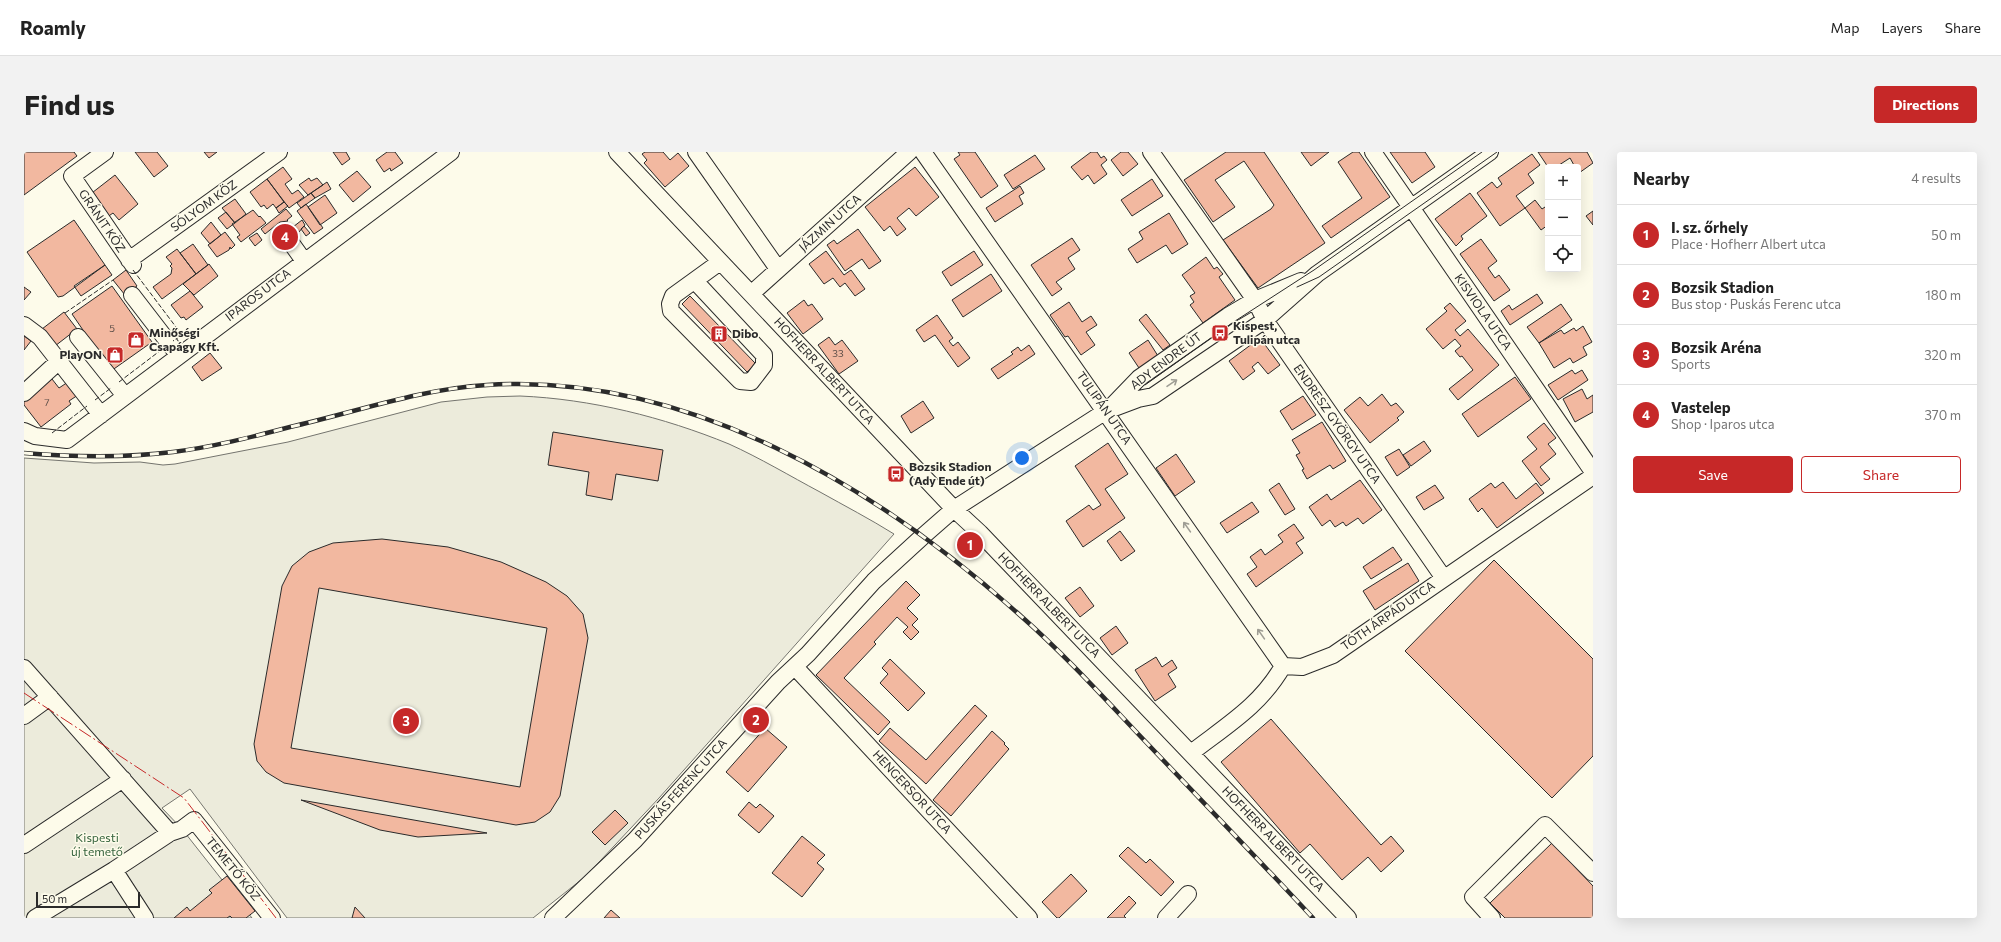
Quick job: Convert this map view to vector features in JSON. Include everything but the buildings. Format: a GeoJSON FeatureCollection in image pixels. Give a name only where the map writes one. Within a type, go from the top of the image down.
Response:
{"type":"FeatureCollection","features":[{"type":"Feature","properties":{"kind":"street","name":"GRÁNIT KÖZ"},"geometry":{"type":"LineString","coordinates":[[105,152],[72,176],[131,262]]}},
{"type":"Feature","properties":{"kind":"street","name":"SÓLYOM KÖZ"},"geometry":{"type":"LineString","coordinates":[[131,262],[279,152]]}},
{"type":"Feature","properties":{"kind":"street","name":"IPAROS UTCA"},"geometry":{"type":"LineString","coordinates":[[24,431],[40,437],[67,440],[451,152]]}},
{"type":"Feature","properties":{"kind":"street","name":"HOFHERR ALBERT UTCA"},"geometry":{"type":"LineString","coordinates":[[617,152],[954,509],[985,539],[1348,918]]}},
{"type":"Feature","properties":{"kind":"street"},"geometry":{"type":"LineString","coordinates":[[696,152],[778,269]]}},
{"type":"Feature","properties":{"kind":"street","name":"JÁZMIN UTCA"},"geometry":{"type":"LineString","coordinates":[[751,294],[909,152]]}},
{"type":"Feature","properties":{"kind":"street","name":"TULIPÁN UTCA"},"geometry":{"type":"LineString","coordinates":[[923,152],[1283,666]]}},
{"type":"Feature","properties":{"kind":"street","name":"ENDRESZ GYÖRGY UTCA"},"geometry":{"type":"LineString","coordinates":[[1151,152],[1443,577]]}},
{"type":"Feature","properties":{"kind":"street","name":"KISVIOLA UTCA"},"geometry":{"type":"LineString","coordinates":[[1373,152],[1593,472]]}},
{"type":"Feature","properties":{"kind":"street","name":"ADY ENDRE ÚT"},"geometry":{"type":"LineString","coordinates":[[922,537],[954,509],[1106,412],[1138,399],[1153,396],[1265,320],[1316,274],[1410,206],[1490,152]]}},
{"type":"Feature","properties":{"kind":"street"},"geometry":{"type":"LineString","coordinates":[[284,232],[304,261]]}},
{"type":"Feature","properties":{"kind":"street"},"geometry":{"type":"LineString","coordinates":[[695,281],[764,355],[764,365],[751,382],[740,381],[672,311],[670,304],[674,296],[720,262]]}},
{"type":"Feature","properties":{"kind":"street","name":"ADY ENDRE ÚT"},"geometry":{"type":"LineString","coordinates":[[1106,412],[1139,378],[1228,316],[1254,300],[1316,274]]}},
{"type":"Feature","properties":{"kind":"street"},"geometry":{"type":"LineString","coordinates":[[132,295],[179,356]]}},
{"type":"Feature","properties":{"kind":"street"},"geometry":{"type":"LineString","coordinates":[[24,325],[40,337],[101,415]]}},
{"type":"Feature","properties":{"kind":"street"},"geometry":{"type":"LineString","coordinates":[[78,337],[125,396]]}},
{"type":"Feature","properties":{"kind":"street"},"geometry":{"type":"LineString","coordinates":[[24,394],[59,361]]}},
{"type":"Feature","properties":{"kind":"street","name":"TÓTH ÁRPÁD UTCA"},"geometry":{"type":"LineString","coordinates":[[1283,666],[1302,667],[1333,654],[1443,577],[1593,476]]}},
{"type":"Feature","properties":{"kind":"street","name":"PUSKÁS FERENC UTCA"},"geometry":{"type":"LineString","coordinates":[[553,918],[635,840],[778,682],[795,667],[874,581],[922,537]]}},
{"type":"Feature","properties":{"kind":"street"},"geometry":{"type":"LineString","coordinates":[[1191,753],[1225,728],[1264,694],[1283,666]]}},
{"type":"Feature","properties":{"kind":"street","name":"HENGERSOR UTCA"},"geometry":{"type":"LineString","coordinates":[[795,667],[1029,918]]}},
{"type":"Feature","properties":{"kind":"street"},"geometry":{"type":"LineString","coordinates":[[24,668],[170,833],[114,870],[35,918]]}},
{"type":"Feature","properties":{"kind":"street"},"geometry":{"type":"LineString","coordinates":[[24,716],[50,697]]}},
{"type":"Feature","properties":{"kind":"street"},"geometry":{"type":"LineString","coordinates":[[24,844],[123,780]]}},
{"type":"Feature","properties":{"kind":"street","name":"TEMETŐ KÖZ"},"geometry":{"type":"LineString","coordinates":[[170,833],[182,829],[194,820],[272,918]]}},
{"type":"Feature","properties":{"kind":"street"},"geometry":{"type":"LineString","coordinates":[[1492,918],[1473,897],[1545,826],[1593,873]]}},
{"type":"Feature","properties":{"kind":"street"},"geometry":{"type":"LineString","coordinates":[[114,870],[145,918]]}},
{"type":"Feature","properties":{"kind":"street"},"geometry":{"type":"LineString","coordinates":[[1166,918],[1188,894]]}},
{"type":"Feature","properties":{"kind":"green space","name":"Kispesti új temető"},"geometry":{"type":"Polygon","coordinates":[[[520,396],[600,405],[653,418],[704,434],[764,461],[894,534],[659,798],[586,876],[533,918],[287,918],[190,789],[162,808],[182,829],[252,918],[24,918],[24,458],[94,463],[140,462],[163,465],[175,464],[288,442],[441,402],[487,397],[520,396]]]}},
{"type":"Feature","properties":{"kind":"tram line"},"geometry":{"type":"LineString","coordinates":[[1145,385],[1232,323],[1314,270],[1482,152]]}},
{"type":"Feature","properties":{"kind":"tram line"},"geometry":{"type":"LineString","coordinates":[[1297,287],[1319,277],[1497,152]]}},
{"type":"Feature","properties":{"kind":"railway"},"geometry":{"type":"LineString","coordinates":[[24,453],[80,456],[118,456],[188,450],[218,445],[413,396],[462,387],[487,385],[561,386],[634,398],[706,419],[776,448],[842,483],[906,524],[966,569],[1038,631],[1069,661],[1313,918]]}},
{"type":"Feature","properties":{"kind":"fence"},"geometry":{"type":"LineString","coordinates":[[133,270],[182,335],[173,341]]}},
{"type":"Feature","properties":{"kind":"fence"},"geometry":{"type":"LineString","coordinates":[[65,313],[113,280]]}},
{"type":"Feature","properties":{"kind":"fence"},"geometry":{"type":"LineString","coordinates":[[119,382],[165,347]]}},
{"type":"Feature","properties":{"kind":"fence"},"geometry":{"type":"LineString","coordinates":[[95,400],[111,388]]}},
{"type":"Feature","properties":{"kind":"fence"},"geometry":{"type":"LineString","coordinates":[[52,433],[87,406]]}},
{"type":"Feature","properties":{"kind":"power"},"geometry":{"type":"LineString","coordinates":[[24,693],[184,798],[276,918]]}},
{"type":"Feature","properties":{"kind":"place","name":"Vastelep"},"geometry":{"type":"Point","coordinates":[285,237]}},
{"type":"Feature","properties":{"kind":"place","name":"Kispest, Tulipán utca"},"geometry":{"type":"Point","coordinates":[1220,333]}},
{"type":"Feature","properties":{"kind":"place","name":"Dibo"},"geometry":{"type":"Point","coordinates":[719,334]}},
{"type":"Feature","properties":{"kind":"place","name":"Minőségi Csapágy Kft."},"geometry":{"type":"Point","coordinates":[136,340]}},
{"type":"Feature","properties":{"kind":"place","name":"PlayON"},"geometry":{"type":"Point","coordinates":[115,355]}},
{"type":"Feature","properties":{"kind":"place","name":"Bozsik Stadion (Ady Ende út)"},"geometry":{"type":"Point","coordinates":[896,474]}},
{"type":"Feature","properties":{"kind":"place","name":"I. sz. őrhely"},"geometry":{"type":"Point","coordinates":[970,545]}},
{"type":"Feature","properties":{"kind":"place","name":"Bozsik Stadion"},"geometry":{"type":"Point","coordinates":[756,720]}},
{"type":"Feature","properties":{"kind":"place","name":"Bozsik Aréna"},"geometry":{"type":"Point","coordinates":[406,721]}}]}
